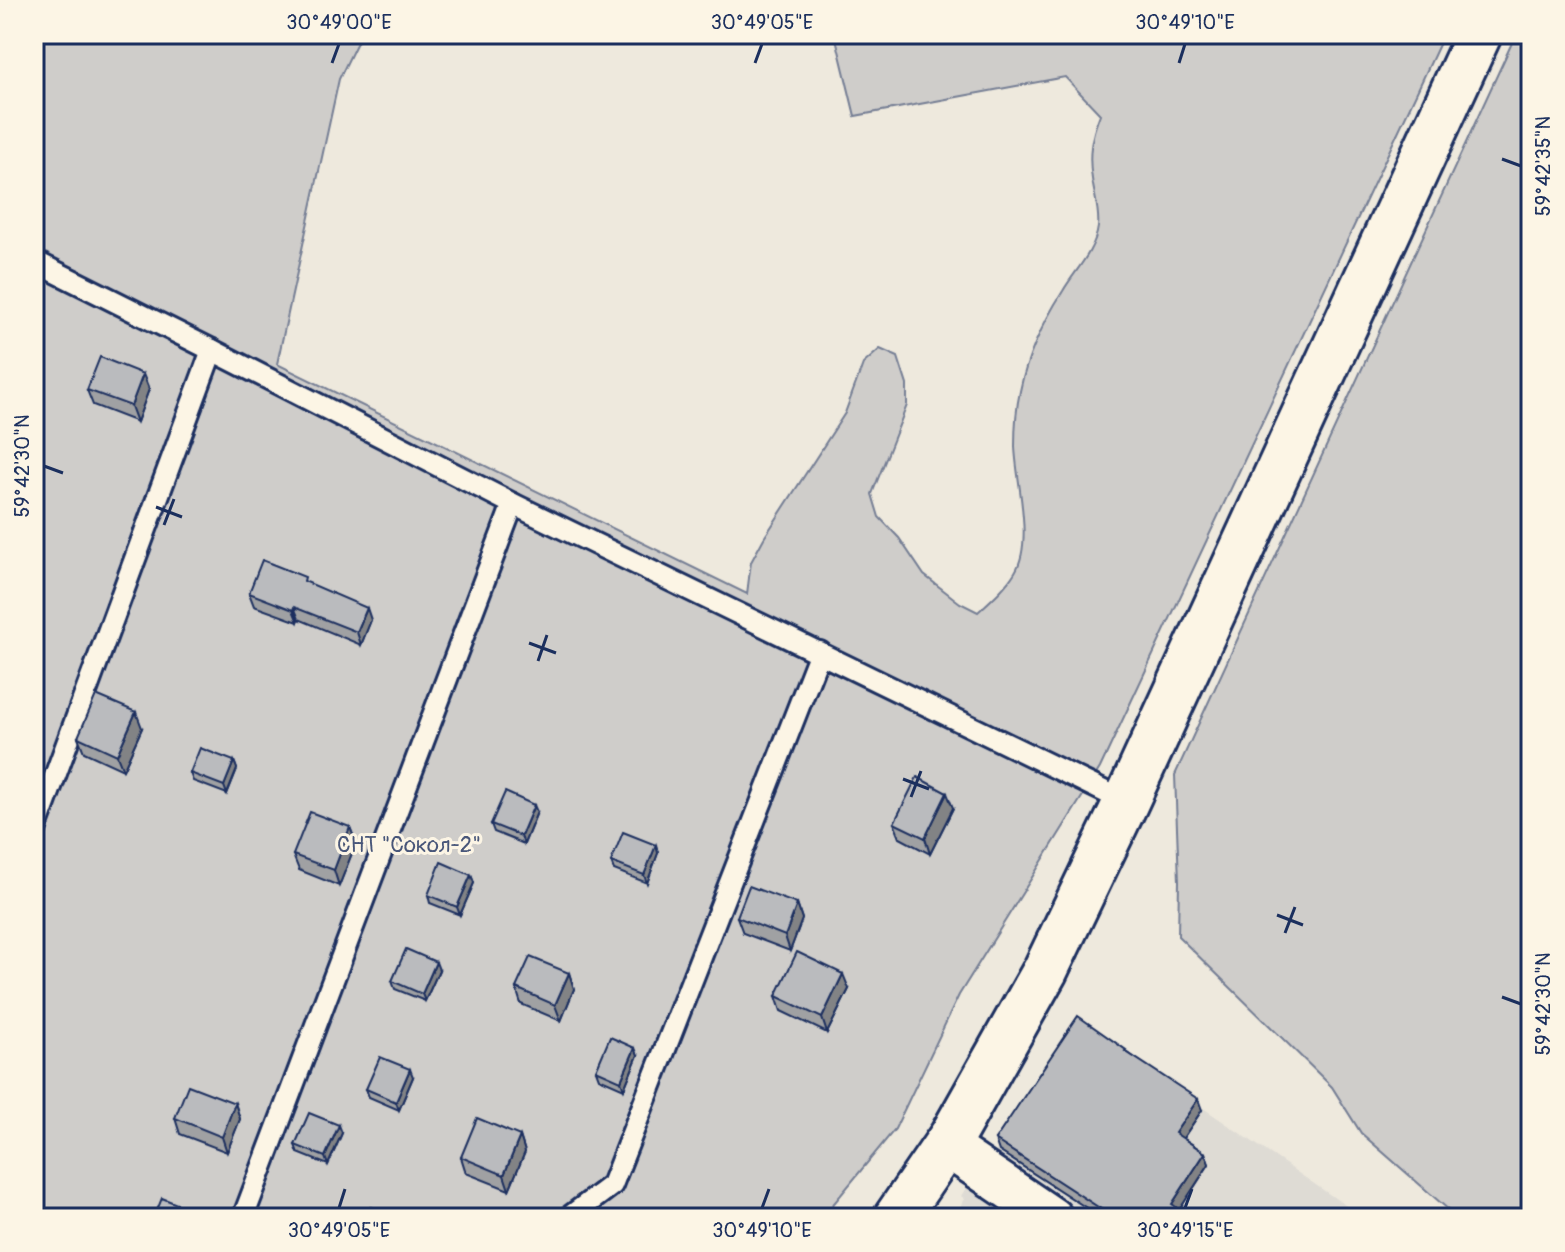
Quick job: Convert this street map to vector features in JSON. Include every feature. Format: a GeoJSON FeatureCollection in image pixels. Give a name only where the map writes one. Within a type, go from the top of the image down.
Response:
{"type":"FeatureCollection","features":[{"type":"Feature","properties":{"kind":"street"},"geometry":{"type":"LineString","coordinates":[[896,1218],[946,1146],[1045,971],[1126,802],[1479,34]]}},
{"type":"Feature","properties":{"kind":"street"},"geometry":{"type":"LineString","coordinates":[[946,1146],[1052,1218]]}},
{"type":"Feature","properties":{"kind":"lane"},"geometry":{"type":"LineString","coordinates":[[34,261],[513,504],[1126,802]]}},
{"type":"Feature","properties":{"kind":"lane"},"geometry":{"type":"LineString","coordinates":[[34,833],[212,350]]}},
{"type":"Feature","properties":{"kind":"lane"},"geometry":{"type":"LineString","coordinates":[[243,1218],[513,504]]}},
{"type":"Feature","properties":{"kind":"lane"},"geometry":{"type":"LineString","coordinates":[[568,1218],[612,1185],[820,652]]}},
{"type":"Feature","properties":{"kind":"shaded area"},"geometry":{"type":"Polygon","coordinates":[[[1079,1023],[1364,1218],[953,1218],[965,1199],[961,1196],[972,1178],[977,1181],[1079,1023]]]}},
{"type":"Feature","properties":{"kind":"green space","name":"СНТ \"Сокол-2\""},"geometry":{"type":"Polygon","coordinates":[[[34,34],[361,34],[339,79],[277,364],[747,594],[751,562],[845,413],[863,364],[880,349],[898,357],[907,385],[907,405],[872,494],[879,517],[899,538],[924,575],[960,603],[978,612],[1007,583],[1020,559],[1024,528],[1015,446],[1019,398],[1027,365],[1043,327],[1089,253],[1096,236],[1098,215],[1090,154],[1100,114],[1065,77],[855,116],[835,34],[1444,34],[1100,768],[959,995],[895,1129],[822,1218],[34,1218],[34,34]]]}},
{"type":"Feature","properties":{"kind":"green space"},"geometry":{"type":"Polygon","coordinates":[[[1516,34],[1531,34],[1531,1218],[1458,1218],[1361,1133],[1332,1087],[1178,936],[1175,775],[1516,34]]]}},
{"type":"Feature","properties":{"kind":"building"},"geometry":{"type":"Polygon","coordinates":[[[100,357],[143,374],[131,406],[87,390],[100,357]]]}},
{"type":"Feature","properties":{"kind":"building"},"geometry":{"type":"Polygon","coordinates":[[[262,560],[305,577],[304,581],[367,608],[357,632],[249,593],[262,560]]]}},
{"type":"Feature","properties":{"kind":"building"},"geometry":{"type":"Polygon","coordinates":[[[96,695],[136,712],[117,755],[78,737],[96,695]]]}},
{"type":"Feature","properties":{"kind":"building"},"geometry":{"type":"Polygon","coordinates":[[[200,748],[234,761],[224,786],[190,773],[200,748]]]}},
{"type":"Feature","properties":{"kind":"building"},"geometry":{"type":"Polygon","coordinates":[[[917,777],[947,793],[925,838],[894,823],[917,777]]]}},
{"type":"Feature","properties":{"kind":"building"},"geometry":{"type":"Polygon","coordinates":[[[505,792],[534,805],[521,836],[491,824],[505,792]]]}},
{"type":"Feature","properties":{"kind":"building"},"geometry":{"type":"Polygon","coordinates":[[[310,812],[350,827],[334,870],[293,855],[310,812]]]}},
{"type":"Feature","properties":{"kind":"building"},"geometry":{"type":"Polygon","coordinates":[[[623,832],[656,845],[644,875],[611,862],[623,832]]]}},
{"type":"Feature","properties":{"kind":"building"},"geometry":{"type":"Polygon","coordinates":[[[441,862],[471,875],[457,907],[428,895],[441,862]]]}},
{"type":"Feature","properties":{"kind":"building"},"geometry":{"type":"Polygon","coordinates":[[[749,886],[797,904],[785,936],[737,917],[749,886]]]}},
{"type":"Feature","properties":{"kind":"building"},"geometry":{"type":"Polygon","coordinates":[[[406,949],[436,962],[422,994],[392,981],[406,949]]]}},
{"type":"Feature","properties":{"kind":"building"},"geometry":{"type":"Polygon","coordinates":[[[797,952],[843,974],[822,1018],[776,996],[797,952]]]}},
{"type":"Feature","properties":{"kind":"building"},"geometry":{"type":"Polygon","coordinates":[[[530,957],[569,973],[555,1005],[516,988],[530,957]]]}},
{"type":"Feature","properties":{"kind":"building"},"geometry":{"type":"Polygon","coordinates":[[[1078,1016],[1198,1099],[1175,1133],[1205,1153],[1172,1204],[1176,1207],[1173,1212],[1183,1218],[1115,1218],[995,1140],[1078,1016]]]}},
{"type":"Feature","properties":{"kind":"building"},"geometry":{"type":"Polygon","coordinates":[[[610,1037],[635,1048],[621,1081],[596,1070],[610,1037]]]}},
{"type":"Feature","properties":{"kind":"building"},"geometry":{"type":"Polygon","coordinates":[[[380,1057],[410,1069],[396,1102],[366,1089],[380,1057]]]}},
{"type":"Feature","properties":{"kind":"building"},"geometry":{"type":"Polygon","coordinates":[[[188,1085],[235,1103],[222,1137],[175,1118],[188,1085]]]}},
{"type":"Feature","properties":{"kind":"building"},"geometry":{"type":"Polygon","coordinates":[[[309,1113],[339,1125],[325,1157],[295,1145],[309,1113]]]}},
{"type":"Feature","properties":{"kind":"building"},"geometry":{"type":"Polygon","coordinates":[[[477,1118],[520,1136],[504,1175],[461,1157],[477,1118]]]}},
{"type":"Feature","properties":{"kind":"building"},"geometry":{"type":"Polygon","coordinates":[[[162,1198],[192,1210],[189,1218],[154,1218],[162,1198]]]}},
{"type":"Feature","properties":{"kind":"building"},"geometry":{"type":"Polygon","coordinates":[[[371,1207],[399,1218],[366,1218],[371,1207]]]}}]}
